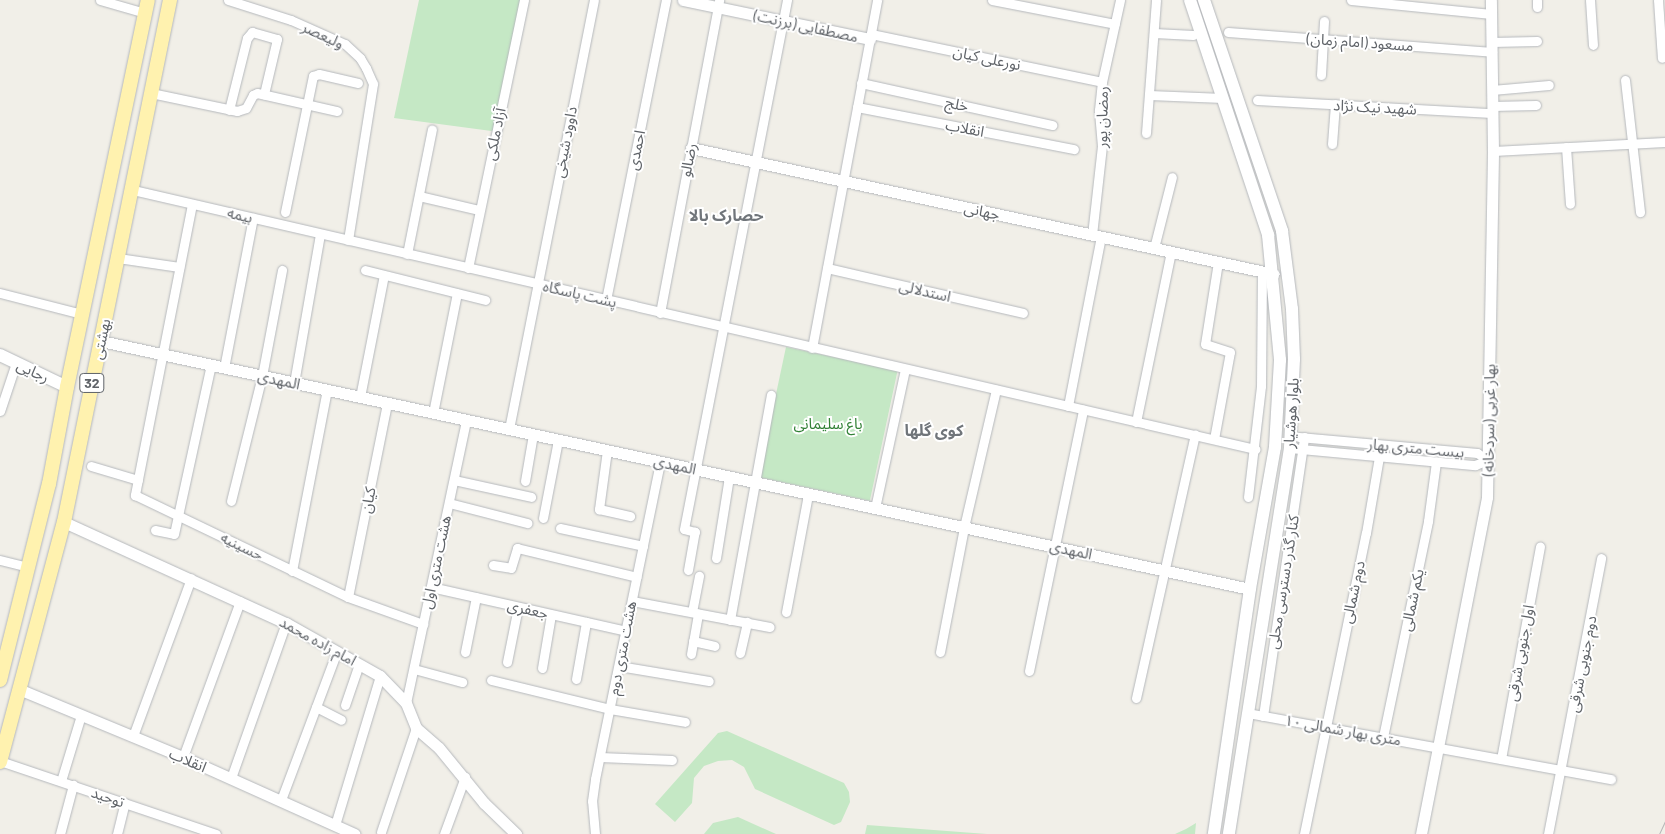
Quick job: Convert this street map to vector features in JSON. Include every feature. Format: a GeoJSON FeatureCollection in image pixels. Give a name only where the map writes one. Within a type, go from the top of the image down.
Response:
{"type":"FeatureCollection","features":[{"type":"Feature","properties":{"kind":"main road","name":"بهشتی"},"geometry":{"type":"LineString","coordinates":[[0,761],[21,690],[64,522],[170,0]]}},
{"type":"Feature","properties":{"kind":"main road","name":"بلوار هوشیار"},"geometry":{"type":"LineString","coordinates":[[1190,0],[1268,235],[1268,273],[1279,387],[1275,447],[1250,589],[1214,834]]}},
{"type":"Feature","properties":{"kind":"main road","name":"بلوار هوشیار"},"geometry":{"type":"LineString","coordinates":[[1204,0],[1282,231],[1289,278],[1294,359],[1290,442],[1229,834]]}},
{"type":"Feature","properties":{"kind":"main road","name":"بهشتی"},"geometry":{"type":"LineString","coordinates":[[0,680],[4,649],[29,567],[49,484],[67,386],[147,7]]}},
{"type":"Feature","properties":{"kind":"main road"},"geometry":{"type":"LineString","coordinates":[[1224,102],[1234,107],[1238,101]]}},
{"type":"Feature","properties":{"kind":"main road"},"geometry":{"type":"LineString","coordinates":[[1234,132],[1240,127],[1247,129]]}},
{"type":"Feature","properties":{"kind":"main road"},"geometry":{"type":"LineString","coordinates":[[114,163],[117,170],[123,174],[130,173],[137,167]]}},
{"type":"Feature","properties":{"kind":"main road"},"geometry":{"type":"LineString","coordinates":[[106,199],[119,193],[125,196],[129,206]]}},
{"type":"Feature","properties":{"kind":"main road","name":"رجایی"},"geometry":{"type":"LineString","coordinates":[[0,356],[67,386]]}},
{"type":"Feature","properties":{"kind":"street"},"geometry":{"type":"LineString","coordinates":[[100,0],[147,7]]}},
{"type":"Feature","properties":{"kind":"street","name":"ولیعصر"},"geometry":{"type":"LineString","coordinates":[[228,0],[318,31],[353,50],[366,68],[373,84],[348,240]]}},
{"type":"Feature","properties":{"kind":"street","name":"آزاد ملکی"},"geometry":{"type":"LineString","coordinates":[[468,268],[524,0]]}},
{"type":"Feature","properties":{"kind":"street","name":"داوود شیخی"},"geometry":{"type":"LineString","coordinates":[[509,429],[594,0]]}},
{"type":"Feature","properties":{"kind":"street","name":"احمدی"},"geometry":{"type":"LineString","coordinates":[[606,300],[666,0]]}},
{"type":"Feature","properties":{"kind":"street","name":"مصطفایی (برزنت)"},"geometry":{"type":"LineString","coordinates":[[683,0],[718,4],[783,21],[870,37]]}},
{"type":"Feature","properties":{"kind":"street"},"geometry":{"type":"LineString","coordinates":[[688,570],[695,532],[684,528],[787,0]]}},
{"type":"Feature","properties":{"kind":"street"},"geometry":{"type":"LineString","coordinates":[[877,0],[812,348],[1255,448]]}},
{"type":"Feature","properties":{"kind":"street"},"geometry":{"type":"LineString","coordinates":[[992,0],[1115,24]]}},
{"type":"Feature","properties":{"kind":"street","name":"رمضان پور"},"geometry":{"type":"LineString","coordinates":[[1068,406],[1097,236],[1102,146],[1099,110],[1102,82],[1120,0]]}},
{"type":"Feature","properties":{"kind":"street"},"geometry":{"type":"LineString","coordinates":[[1146,133],[1156,0]]}},
{"type":"Feature","properties":{"kind":"street"},"geometry":{"type":"LineString","coordinates":[[1351,0],[1491,14]]}},
{"type":"Feature","properties":{"kind":"street","name":"بهار غربی (سردخانه)"},"geometry":{"type":"LineString","coordinates":[[1421,834],[1487,497],[1493,151],[1491,0]]}},
{"type":"Feature","properties":{"kind":"street"},"geometry":{"type":"LineString","coordinates":[[1590,0],[1593,45]]}},
{"type":"Feature","properties":{"kind":"street"},"geometry":{"type":"LineString","coordinates":[[1658,0],[1662,58]]}},
{"type":"Feature","properties":{"kind":"street","name":"رضالو"},"geometry":{"type":"LineString","coordinates":[[660,313],[718,4]]}},
{"type":"Feature","properties":{"kind":"street"},"geometry":{"type":"LineString","coordinates":[[1321,75],[1324,21]]}},
{"type":"Feature","properties":{"kind":"street"},"geometry":{"type":"LineString","coordinates":[[229,110],[247,38],[252,32],[277,40],[264,94]]}},
{"type":"Feature","properties":{"kind":"street","name":"مسعود (امام زمان)"},"geometry":{"type":"LineString","coordinates":[[1228,32],[1324,40],[1492,47],[1537,41]]}},
{"type":"Feature","properties":{"kind":"street"},"geometry":{"type":"LineString","coordinates":[[1154,33],[1193,35]]}},
{"type":"Feature","properties":{"kind":"street","name":"نورعلی کیان"},"geometry":{"type":"LineString","coordinates":[[870,37],[1102,82]]}},
{"type":"Feature","properties":{"kind":"street"},"geometry":{"type":"LineString","coordinates":[[284,212],[313,76],[316,74],[358,83]]}},
{"type":"Feature","properties":{"kind":"street"},"geometry":{"type":"LineString","coordinates":[[1625,80],[1640,212]]}},
{"type":"Feature","properties":{"kind":"street","name":"خلج"},"geometry":{"type":"LineString","coordinates":[[861,84],[1052,125]]}},
{"type":"Feature","properties":{"kind":"street"},"geometry":{"type":"LineString","coordinates":[[1492,90],[1549,85]]}},
{"type":"Feature","properties":{"kind":"street"},"geometry":{"type":"LineString","coordinates":[[152,93],[229,110],[243,110],[253,95],[264,94],[337,112]]}},
{"type":"Feature","properties":{"kind":"street"},"geometry":{"type":"LineString","coordinates":[[1149,95],[1224,102]]}},
{"type":"Feature","properties":{"kind":"street","name":"شهید نیک نژاد"},"geometry":{"type":"LineString","coordinates":[[1257,100],[1492,110],[1536,105]]}},
{"type":"Feature","properties":{"kind":"street"},"geometry":{"type":"LineString","coordinates":[[1332,144],[1335,104]]}},
{"type":"Feature","properties":{"kind":"street","name":"انقلاب"},"geometry":{"type":"LineString","coordinates":[[857,107],[1074,149]]}},
{"type":"Feature","properties":{"kind":"street"},"geometry":{"type":"LineString","coordinates":[[407,254],[432,129]]}},
{"type":"Feature","properties":{"kind":"street"},"geometry":{"type":"LineString","coordinates":[[1493,151],[1665,142]]}},
{"type":"Feature","properties":{"kind":"street"},"geometry":{"type":"LineString","coordinates":[[1566,147],[1570,204]]}},
{"type":"Feature","properties":{"kind":"street","name":"جهانی"},"geometry":{"type":"LineString","coordinates":[[691,148],[1268,273]]}},
{"type":"Feature","properties":{"kind":"street"},"geometry":{"type":"LineString","coordinates":[[1154,248],[1172,177]]}},
{"type":"Feature","properties":{"kind":"street","name":"بیمه"},"geometry":{"type":"LineString","coordinates":[[132,190],[348,240]]}},
{"type":"Feature","properties":{"kind":"street"},"geometry":{"type":"LineString","coordinates":[[419,196],[479,210]]}},
{"type":"Feature","properties":{"kind":"street"},"geometry":{"type":"LineString","coordinates":[[91,466],[138,480],[161,354],[192,204]]}},
{"type":"Feature","properties":{"kind":"street"},"geometry":{"type":"LineString","coordinates":[[224,368],[252,218]]}},
{"type":"Feature","properties":{"kind":"street"},"geometry":{"type":"LineString","coordinates":[[294,383],[320,234]]}},
{"type":"Feature","properties":{"kind":"street","name":"پشت پاسگاه"},"geometry":{"type":"LineString","coordinates":[[348,240],[812,348]]}},
{"type":"Feature","properties":{"kind":"street"},"geometry":{"type":"LineString","coordinates":[[1136,422],[1171,252]]}},
{"type":"Feature","properties":{"kind":"street"},"geometry":{"type":"LineString","coordinates":[[118,258],[179,268]]}},
{"type":"Feature","properties":{"kind":"street"},"geometry":{"type":"LineString","coordinates":[[1214,439],[1230,352],[1204,344],[1218,262]]}},
{"type":"Feature","properties":{"kind":"street","name":"استدلالی"},"geometry":{"type":"LineString","coordinates":[[827,268],[1023,313]]}},
{"type":"Feature","properties":{"kind":"street"},"geometry":{"type":"LineString","coordinates":[[231,501],[262,376],[282,270]]}},
{"type":"Feature","properties":{"kind":"street"},"geometry":{"type":"LineString","coordinates":[[365,270],[485,300]]}},
{"type":"Feature","properties":{"kind":"street"},"geometry":{"type":"LineString","coordinates":[[1248,497],[1261,386],[1268,273]]}},
{"type":"Feature","properties":{"kind":"street"},"geometry":{"type":"LineString","coordinates":[[360,397],[384,275]]}},
{"type":"Feature","properties":{"kind":"street"},"geometry":{"type":"LineString","coordinates":[[0,293],[82,314]]}},
{"type":"Feature","properties":{"kind":"street"},"geometry":{"type":"LineString","coordinates":[[432,413],[457,293]]}},
{"type":"Feature","properties":{"kind":"street","name":"المهدی"},"geometry":{"type":"LineString","coordinates":[[100,342],[1250,589]]}},
{"type":"Feature","properties":{"kind":"street"},"geometry":{"type":"LineString","coordinates":[[0,411],[16,363]]}},
{"type":"Feature","properties":{"kind":"street"},"geometry":{"type":"LineString","coordinates":[[155,530],[174,534],[212,365]]}},
{"type":"Feature","properties":{"kind":"street"},"geometry":{"type":"LineString","coordinates":[[875,508],[905,369]]}},
{"type":"Feature","properties":{"kind":"street"},"geometry":{"type":"LineString","coordinates":[[1261,386],[1279,387]]}},
{"type":"Feature","properties":{"kind":"street"},"geometry":{"type":"LineString","coordinates":[[292,570],[327,390]]}},
{"type":"Feature","properties":{"kind":"street"},"geometry":{"type":"LineString","coordinates":[[940,652],[964,527],[996,390]]}},
{"type":"Feature","properties":{"kind":"street"},"geometry":{"type":"LineString","coordinates":[[730,620],[771,395]]}},
{"type":"Feature","properties":{"kind":"street","name":"کیان"},"geometry":{"type":"LineString","coordinates":[[348,597],[387,403]]}},
{"type":"Feature","properties":{"kind":"street"},"geometry":{"type":"LineString","coordinates":[[1029,671],[1083,410]]}},
{"type":"Feature","properties":{"kind":"street","name":"هشت متری اول"},"geometry":{"type":"LineString","coordinates":[[406,704],[466,420]]}},
{"type":"Feature","properties":{"kind":"street"},"geometry":{"type":"LineString","coordinates":[[525,481],[533,434]]}},
{"type":"Feature","properties":{"kind":"street"},"geometry":{"type":"LineString","coordinates":[[1136,698],[1195,435]]}},
{"type":"Feature","properties":{"kind":"street","name":"بیست متری بهار"},"geometry":{"type":"LineString","coordinates":[[1290,442],[1304,437],[1477,453],[1488,460]]}},
{"type":"Feature","properties":{"kind":"street","name":"کنار گذر دسترسی محلی"},"geometry":{"type":"LineString","coordinates":[[1264,716],[1304,449],[1304,437]]}},
{"type":"Feature","properties":{"kind":"street"},"geometry":{"type":"LineString","coordinates":[[544,518],[558,440]]}},
{"type":"Feature","properties":{"kind":"street","name":"بیست متری بهار"},"geometry":{"type":"LineString","coordinates":[[1290,442],[1304,449],[1379,457],[1475,465],[1488,460]]}},
{"type":"Feature","properties":{"kind":"street"},"geometry":{"type":"LineString","coordinates":[[607,450],[599,509],[630,516]]}},
{"type":"Feature","properties":{"kind":"street","name":"دوم شمالی"},"geometry":{"type":"LineString","coordinates":[[1304,834],[1366,533],[1379,457]]}},
{"type":"Feature","properties":{"kind":"street","name":"هشت متری دوم"},"geometry":{"type":"LineString","coordinates":[[595,834],[592,801],[660,462]]}},
{"type":"Feature","properties":{"kind":"street","name":"یکم شمالی"},"geometry":{"type":"LineString","coordinates":[[1383,737],[1428,520],[1436,462]]}},
{"type":"Feature","properties":{"kind":"street"},"geometry":{"type":"LineString","coordinates":[[716,558],[729,477]]}},
{"type":"Feature","properties":{"kind":"street","name":"حسینیه"},"geometry":{"type":"LineString","coordinates":[[138,480],[135,495],[348,597],[423,624]]}},
{"type":"Feature","properties":{"kind":"street"},"geometry":{"type":"LineString","coordinates":[[454,480],[531,497]]}},
{"type":"Feature","properties":{"kind":"street"},"geometry":{"type":"LineString","coordinates":[[786,612],[808,494]]}},
{"type":"Feature","properties":{"kind":"street"},"geometry":{"type":"LineString","coordinates":[[449,504],[527,523]]}},
{"type":"Feature","properties":{"kind":"street","name":"امام زاده محمد"},"geometry":{"type":"LineString","coordinates":[[64,522],[286,623],[380,676],[406,704],[416,728],[439,748],[484,803],[512,833]]}},
{"type":"Feature","properties":{"kind":"street"},"geometry":{"type":"LineString","coordinates":[[560,528],[643,546]]}},
{"type":"Feature","properties":{"kind":"street","name":"اول جنوبی شرقی"},"geometry":{"type":"LineString","coordinates":[[1501,759],[1540,546]]}},
{"type":"Feature","properties":{"kind":"street"},"geometry":{"type":"LineString","coordinates":[[493,565],[511,568],[517,548],[636,577]]}},
{"type":"Feature","properties":{"kind":"street","name":"دوم جنوبی شرقی"},"geometry":{"type":"LineString","coordinates":[[1548,834],[1562,770],[1601,558]]}},
{"type":"Feature","properties":{"kind":"street"},"geometry":{"type":"LineString","coordinates":[[0,560],[29,567]]}},
{"type":"Feature","properties":{"kind":"street"},"geometry":{"type":"LineString","coordinates":[[691,654],[700,576]]}},
{"type":"Feature","properties":{"kind":"street"},"geometry":{"type":"LineString","coordinates":[[133,736],[190,578]]}},
{"type":"Feature","properties":{"kind":"street","name":"جعفری"},"geometry":{"type":"LineString","coordinates":[[431,587],[626,631]]}},
{"type":"Feature","properties":{"kind":"street"},"geometry":{"type":"LineString","coordinates":[[465,652],[476,598]]}},
{"type":"Feature","properties":{"kind":"street"},"geometry":{"type":"LineString","coordinates":[[183,757],[240,601]]}},
{"type":"Feature","properties":{"kind":"street"},"geometry":{"type":"LineString","coordinates":[[632,601],[770,627]]}},
{"type":"Feature","properties":{"kind":"street"},"geometry":{"type":"LineString","coordinates":[[507,662],[518,607]]}},
{"type":"Feature","properties":{"kind":"street"},"geometry":{"type":"LineString","coordinates":[[542,668],[552,615]]}},
{"type":"Feature","properties":{"kind":"street"},"geometry":{"type":"LineString","coordinates":[[576,679],[586,622]]}},
{"type":"Feature","properties":{"kind":"street"},"geometry":{"type":"LineString","coordinates":[[740,653],[747,622]]}},
{"type":"Feature","properties":{"kind":"street"},"geometry":{"type":"LineString","coordinates":[[231,778],[286,623]]}},
{"type":"Feature","properties":{"kind":"street"},"geometry":{"type":"LineString","coordinates":[[693,641],[714,646]]}},
{"type":"Feature","properties":{"kind":"street"},"geometry":{"type":"LineString","coordinates":[[282,800],[337,651]]}},
{"type":"Feature","properties":{"kind":"street"},"geometry":{"type":"LineString","coordinates":[[344,705],[358,664]]}},
{"type":"Feature","properties":{"kind":"street"},"geometry":{"type":"LineString","coordinates":[[618,666],[709,681]]}},
{"type":"Feature","properties":{"kind":"street"},"geometry":{"type":"LineString","coordinates":[[414,669],[462,682]]}},
{"type":"Feature","properties":{"kind":"street"},"geometry":{"type":"LineString","coordinates":[[335,825],[380,676]]}},
{"type":"Feature","properties":{"kind":"street"},"geometry":{"type":"LineString","coordinates":[[491,680],[610,709],[685,722]]}},
{"type":"Feature","properties":{"kind":"street","name":"انقلاب"},"geometry":{"type":"LineString","coordinates":[[21,690],[183,757],[354,834]]}},
{"type":"Feature","properties":{"kind":"street"},"geometry":{"type":"LineString","coordinates":[[316,707],[341,720]]}},
{"type":"Feature","properties":{"kind":"street","name":"۱۰ متری بهار شمالی"},"geometry":{"type":"LineString","coordinates":[[1247,713],[1611,779]]}},
{"type":"Feature","properties":{"kind":"street"},"geometry":{"type":"LineString","coordinates":[[61,781],[81,715]]}},
{"type":"Feature","properties":{"kind":"street"},"geometry":{"type":"LineString","coordinates":[[381,832],[416,728]]}},
{"type":"Feature","properties":{"kind":"street"},"geometry":{"type":"LineString","coordinates":[[600,757],[672,760]]}},
{"type":"Feature","properties":{"kind":"street","name":"توحید"},"geometry":{"type":"LineString","coordinates":[[0,761],[216,834]]}},
{"type":"Feature","properties":{"kind":"street"},"geometry":{"type":"LineString","coordinates":[[444,834],[465,778]]}},
{"type":"Feature","properties":{"kind":"street"},"geometry":{"type":"LineString","coordinates":[[60,834],[73,785]]}},
{"type":"Feature","properties":{"kind":"street"},"geometry":{"type":"LineString","coordinates":[[117,834],[126,803]]}},
{"type":"Feature","properties":{"kind":"green space"},"geometry":{"type":"Polygon","coordinates":[[[419,0],[523,0],[499,132],[394,118],[419,0]]]}},
{"type":"Feature","properties":{"kind":"green space","name":"باغ سلیمانی"},"geometry":{"type":"Polygon","coordinates":[[[786,347],[898,371],[870,501],[758,477],[786,347]]]}},
{"type":"Feature","properties":{"kind":"green space"},"geometry":{"type":"Polygon","coordinates":[[[727,731],[844,783],[849,792],[850,802],[841,822],[834,825],[755,789],[744,767],[732,760],[718,761],[704,766],[694,778],[692,803],[675,822],[655,804],[718,733],[727,731]]]}},
{"type":"Feature","properties":{"kind":"green space"},"geometry":{"type":"Polygon","coordinates":[[[738,817],[776,834],[704,834],[713,823],[738,817]]]}},
{"type":"Feature","properties":{"kind":"green space"},"geometry":{"type":"Polygon","coordinates":[[[1196,823],[1195,834],[1175,834],[1186,829],[1196,823]]]}},
{"type":"Feature","properties":{"kind":"green space"},"geometry":{"type":"Polygon","coordinates":[[[867,825],[987,834],[865,834],[867,825]]]}},
{"type":"Feature","properties":{"kind":"tram line"},"geometry":{"type":"LineString","coordinates":[[1659,834],[1665,821]]}},
{"type":"Feature","properties":{"kind":"district","name":"حصارک بالا"},"geometry":{"type":"Point","coordinates":[726,215]}},
{"type":"Feature","properties":{"kind":"district","name":"کوی گلها"},"geometry":{"type":"Point","coordinates":[934,430]}}]}
